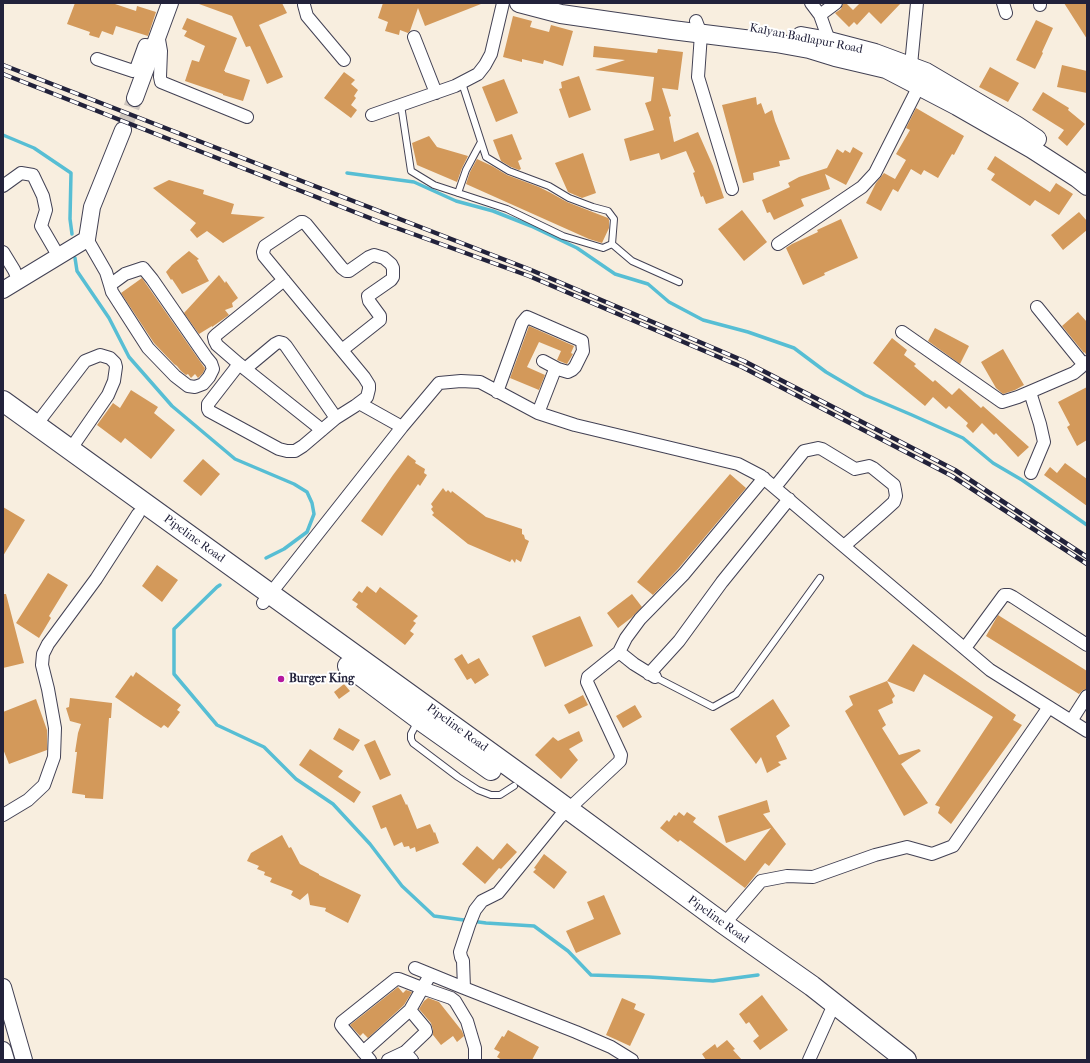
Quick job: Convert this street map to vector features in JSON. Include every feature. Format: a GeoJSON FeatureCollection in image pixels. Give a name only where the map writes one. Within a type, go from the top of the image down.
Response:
{"type":"FeatureCollection","features":[{"type":"Feature","properties":{"kind":"main road","name":"Kalyan Badlapur Road"},"geometry":{"type":"LineString","coordinates":[[519,3],[560,14],[568,7],[643,20],[777,38],[832,49],[874,53],[916,76],[1016,125],[1087,172]]}},
{"type":"Feature","properties":{"kind":"main road"},"geometry":{"type":"LineString","coordinates":[[916,76],[1032,149],[1087,186]]}},
{"type":"Feature","properties":{"kind":"main road","name":"Pipeline Road"},"geometry":{"type":"LineString","coordinates":[[3,401],[267,598],[514,786],[563,814],[724,924],[831,1011],[857,1029],[895,1060]]}},
{"type":"Feature","properties":{"kind":"main road","name":"Pipeline Road"},"geometry":{"type":"LineString","coordinates":[[3,417],[138,514],[267,598]]}},
{"type":"Feature","properties":{"kind":"main road","name":"Pipeline Road"},"geometry":{"type":"LineString","coordinates":[[419,713],[779,968],[812,986],[906,1060]]}},
{"type":"Feature","properties":{"kind":"street"},"geometry":{"type":"LineString","coordinates":[[135,98],[170,3]]}},
{"type":"Feature","properties":{"kind":"street"},"geometry":{"type":"LineString","coordinates":[[304,3],[307,16],[344,60]]}},
{"type":"Feature","properties":{"kind":"street"},"geometry":{"type":"LineString","coordinates":[[372,115],[462,83],[478,74],[491,54],[503,3]]}},
{"type":"Feature","properties":{"kind":"street"},"geometry":{"type":"LineString","coordinates":[[812,3],[820,15],[832,49]]}},
{"type":"Feature","properties":{"kind":"street"},"geometry":{"type":"LineString","coordinates":[[820,15],[836,3]]}},
{"type":"Feature","properties":{"kind":"street"},"geometry":{"type":"LineString","coordinates":[[778,244],[862,187],[875,173],[916,76],[916,3]]}},
{"type":"Feature","properties":{"kind":"street"},"geometry":{"type":"LineString","coordinates":[[698,27],[698,77],[732,189]]}},
{"type":"Feature","properties":{"kind":"street"},"geometry":{"type":"LineString","coordinates":[[418,35],[419,52],[436,93]]}},
{"type":"Feature","properties":{"kind":"street"},"geometry":{"type":"LineString","coordinates":[[97,59],[133,71],[136,69],[145,45],[156,40]]}},
{"type":"Feature","properties":{"kind":"street"},"geometry":{"type":"LineString","coordinates":[[156,40],[161,51],[161,82],[247,117]]}},
{"type":"Feature","properties":{"kind":"street"},"geometry":{"type":"LineString","coordinates":[[110,285],[125,274],[143,268],[211,363],[213,369],[203,384],[195,387],[188,386],[175,376],[148,348],[112,292],[106,272],[87,240],[92,207],[123,130]]}},
{"type":"Feature","properties":{"kind":"street"},"geometry":{"type":"LineString","coordinates":[[3,186],[21,173],[33,175],[43,196],[46,210],[41,226],[59,257]]}},
{"type":"Feature","properties":{"kind":"street"},"geometry":{"type":"LineString","coordinates":[[336,418],[286,346],[279,342],[242,367],[208,404],[208,409],[279,449],[295,451],[336,418],[367,397],[369,385],[364,377],[264,256],[263,248],[265,246],[301,222],[306,224],[346,271],[374,255],[384,258],[393,268],[393,277],[391,280],[368,296],[369,301],[380,316],[380,320],[342,350]]}},
{"type":"Feature","properties":{"kind":"street"},"geometry":{"type":"LineString","coordinates":[[3,290],[87,240]]}},
{"type":"Feature","properties":{"kind":"street"},"geometry":{"type":"LineString","coordinates":[[3,252],[19,281]]}},
{"type":"Feature","properties":{"kind":"street"},"geometry":{"type":"LineString","coordinates":[[284,280],[216,334],[214,338],[217,345],[242,367],[322,430]]}},
{"type":"Feature","properties":{"kind":"street"},"geometry":{"type":"LineString","coordinates":[[902,332],[1002,402],[1018,398],[1074,373],[1086,364],[1037,307]]}},
{"type":"Feature","properties":{"kind":"street"},"geometry":{"type":"LineString","coordinates":[[497,392],[522,323],[527,317],[582,341],[583,351],[572,370],[568,372],[558,369],[543,361]]}},
{"type":"Feature","properties":{"kind":"street"},"geometry":{"type":"LineString","coordinates":[[36,425],[85,361],[100,355],[110,358],[115,362],[116,367],[114,381],[108,395],[70,450]]}},
{"type":"Feature","properties":{"kind":"street"},"geometry":{"type":"LineString","coordinates":[[538,413],[554,372],[558,369]]}},
{"type":"Feature","properties":{"kind":"street"},"geometry":{"type":"LineString","coordinates":[[267,598],[402,427],[439,383],[461,381],[480,382],[538,413],[575,425],[738,464],[764,478],[990,670],[1087,731]]}},
{"type":"Feature","properties":{"kind":"street"},"geometry":{"type":"LineString","coordinates":[[1030,392],[1044,442],[1031,473]]}},
{"type":"Feature","properties":{"kind":"street"},"geometry":{"type":"LineString","coordinates":[[359,403],[402,427]]}},
{"type":"Feature","properties":{"kind":"street"},"geometry":{"type":"LineString","coordinates":[[775,487],[804,451],[818,448],[855,469],[869,466],[894,485],[896,490],[894,502],[844,546]]}},
{"type":"Feature","properties":{"kind":"street"},"geometry":{"type":"LineString","coordinates":[[464,988],[463,961],[460,952],[468,924],[475,910],[482,902],[498,893],[563,814],[620,761],[620,755],[588,682],[588,677],[619,652],[626,638],[640,619],[684,574],[764,478]]}},
{"type":"Feature","properties":{"kind":"street"},"geometry":{"type":"LineString","coordinates":[[619,652],[634,664],[652,675],[722,582],[789,499]]}},
{"type":"Feature","properties":{"kind":"street"},"geometry":{"type":"LineString","coordinates":[[3,815],[28,800],[44,785],[54,757],[55,728],[42,665],[42,654],[96,579],[138,514]]}},
{"type":"Feature","properties":{"kind":"street"},"geometry":{"type":"LineString","coordinates":[[965,648],[1004,595],[1013,597],[1087,645]]}},
{"type":"Feature","properties":{"kind":"street"},"geometry":{"type":"LineString","coordinates":[[1071,721],[1087,696]]}},
{"type":"Feature","properties":{"kind":"street"},"geometry":{"type":"LineString","coordinates":[[724,924],[761,882],[787,876],[813,877],[875,855],[907,847],[932,854],[953,846],[1049,707]]}},
{"type":"Feature","properties":{"kind":"street"},"geometry":{"type":"LineString","coordinates":[[415,968],[604,1044],[632,1060]]}},
{"type":"Feature","properties":{"kind":"street"},"geometry":{"type":"LineString","coordinates":[[430,975],[422,988],[410,1010],[366,1056],[341,1025],[342,1022],[396,980],[402,979],[422,988],[451,998],[467,1021],[476,1048],[475,1060]]}},
{"type":"Feature","properties":{"kind":"street"},"geometry":{"type":"LineString","coordinates":[[3,987],[22,1053],[4,1054]]}},
{"type":"Feature","properties":{"kind":"street"},"geometry":{"type":"LineString","coordinates":[[388,1060],[409,1056],[426,1032],[426,1028],[410,1010]]}},
{"type":"Feature","properties":{"kind":"street"},"geometry":{"type":"LineString","coordinates":[[809,1060],[831,1011]]}},
{"type":"Feature","properties":{"kind":"lane"},"geometry":{"type":"LineString","coordinates":[[462,83],[486,157],[509,171],[549,186],[569,198],[608,211],[614,219],[612,244]]}},
{"type":"Feature","properties":{"kind":"lane"},"geometry":{"type":"LineString","coordinates":[[401,105],[411,171],[434,185],[507,209],[563,236],[603,248],[612,244]]}},
{"type":"Feature","properties":{"kind":"lane"},"geometry":{"type":"LineString","coordinates":[[458,193],[466,170],[481,142]]}},
{"type":"Feature","properties":{"kind":"lane"},"geometry":{"type":"LineString","coordinates":[[612,244],[632,261],[679,282]]}},
{"type":"Feature","properties":{"kind":"lane"},"geometry":{"type":"LineString","coordinates":[[652,675],[713,707],[736,694],[820,578]]}},
{"type":"Feature","properties":{"kind":"building"},"geometry":{"type":"Polygon","coordinates":[[[75,3],[112,3],[136,11],[137,6],[156,12],[148,36],[116,26],[113,35],[102,31],[99,38],[89,35],[90,32],[67,24],[75,3]]]}},
{"type":"Feature","properties":{"kind":"building"},"geometry":{"type":"Polygon","coordinates":[[[199,3],[282,3],[287,13],[259,25],[283,77],[267,84],[250,46],[246,47],[232,16],[199,3]]]}},
{"type":"Feature","properties":{"kind":"building"},"geometry":{"type":"Polygon","coordinates":[[[383,3],[481,4],[425,26],[418,8],[410,31],[408,33],[400,30],[399,35],[385,31],[388,22],[378,18],[383,3]]]}},
{"type":"Feature","properties":{"kind":"building"},"geometry":{"type":"Polygon","coordinates":[[[843,3],[846,3],[853,10],[860,3],[901,3],[881,24],[869,12],[857,25],[854,22],[849,27],[835,13],[841,9],[843,3]]]}},
{"type":"Feature","properties":{"kind":"building"},"geometry":{"type":"Polygon","coordinates":[[[1064,3],[1087,3],[1087,39],[1064,3]]]}},
{"type":"Feature","properties":{"kind":"building"},"geometry":{"type":"Polygon","coordinates":[[[513,16],[532,21],[530,27],[549,32],[551,25],[573,31],[563,66],[544,60],[543,64],[522,59],[522,62],[503,57],[513,16]]]}},
{"type":"Feature","properties":{"kind":"building"},"geometry":{"type":"Polygon","coordinates":[[[187,18],[237,38],[224,71],[250,80],[243,101],[185,81],[192,60],[199,62],[205,46],[184,36],[187,31],[182,29],[187,18]]]}},
{"type":"Feature","properties":{"kind":"building"},"geometry":{"type":"Polygon","coordinates":[[[1036,20],[1053,28],[1035,69],[1016,60],[1036,20]]]}},
{"type":"Feature","properties":{"kind":"building"},"geometry":{"type":"Polygon","coordinates":[[[594,46],[657,53],[658,49],[683,52],[678,90],[662,88],[671,116],[669,117],[674,142],[698,132],[713,166],[724,198],[706,204],[703,196],[701,197],[693,173],[695,172],[686,151],[661,160],[659,153],[630,161],[624,139],[654,130],[645,103],[651,101],[654,77],[595,70],[625,60],[593,57],[594,46]]]}},
{"type":"Feature","properties":{"kind":"building"},"geometry":{"type":"Polygon","coordinates":[[[1062,65],[1087,71],[1087,93],[1057,87],[1062,65]]]}},
{"type":"Feature","properties":{"kind":"building"},"geometry":{"type":"Polygon","coordinates":[[[990,67],[1019,83],[1008,102],[979,87],[990,67]]]}},
{"type":"Feature","properties":{"kind":"building"},"geometry":{"type":"Polygon","coordinates":[[[344,72],[355,80],[351,84],[358,90],[354,96],[356,98],[351,105],[357,110],[351,118],[324,98],[344,72]]]}},
{"type":"Feature","properties":{"kind":"building"},"geometry":{"type":"Polygon","coordinates":[[[579,76],[591,110],[569,118],[559,89],[562,88],[561,82],[579,76]]]}},
{"type":"Feature","properties":{"kind":"building"},"geometry":{"type":"Polygon","coordinates":[[[504,79],[518,113],[496,122],[482,87],[504,79]]]}},
{"type":"Feature","properties":{"kind":"building"},"geometry":{"type":"Polygon","coordinates":[[[1043,92],[1069,108],[1068,110],[1085,124],[1067,146],[1058,138],[1064,130],[1032,110],[1043,92]]]}},
{"type":"Feature","properties":{"kind":"building"},"geometry":{"type":"Polygon","coordinates":[[[756,97],[757,105],[761,103],[765,114],[772,110],[790,159],[779,161],[780,166],[753,173],[754,180],[743,183],[722,105],[756,97]]]}},
{"type":"Feature","properties":{"kind":"building"},"geometry":{"type":"Polygon","coordinates":[[[916,108],[964,136],[954,155],[952,154],[938,178],[924,170],[921,175],[911,169],[898,192],[893,189],[881,211],[866,203],[876,183],[884,173],[895,179],[906,160],[896,154],[910,130],[906,128],[916,108]]]}},
{"type":"Feature","properties":{"kind":"building"},"geometry":{"type":"Polygon","coordinates":[[[512,134],[522,159],[518,161],[521,169],[519,170],[501,161],[493,140],[512,134]]]}},
{"type":"Feature","properties":{"kind":"building"},"geometry":{"type":"Polygon","coordinates":[[[429,136],[437,147],[468,156],[457,182],[417,165],[412,143],[429,136]]]}},
{"type":"Feature","properties":{"kind":"building"},"geometry":{"type":"Polygon","coordinates":[[[853,147],[863,153],[846,185],[825,174],[830,189],[801,199],[804,206],[774,220],[770,212],[767,213],[762,200],[790,187],[788,183],[799,177],[827,168],[837,149],[843,153],[845,150],[850,153],[853,147]]]}},
{"type":"Feature","properties":{"kind":"building"},"geometry":{"type":"Polygon","coordinates":[[[583,153],[596,193],[582,198],[568,192],[555,163],[583,153]]]}},
{"type":"Feature","properties":{"kind":"building"},"geometry":{"type":"Polygon","coordinates":[[[995,156],[1050,192],[1056,183],[1073,194],[1059,215],[1035,200],[1030,206],[991,180],[995,174],[987,169],[995,156]]]}},
{"type":"Feature","properties":{"kind":"building"},"geometry":{"type":"Polygon","coordinates":[[[477,159],[507,175],[539,187],[567,202],[608,218],[609,228],[602,243],[589,239],[466,184],[477,159]]]}},
{"type":"Feature","properties":{"kind":"building"},"geometry":{"type":"Polygon","coordinates":[[[169,180],[204,190],[203,194],[234,204],[231,214],[265,217],[223,243],[207,231],[197,238],[190,230],[196,223],[153,188],[169,180]]]}},
{"type":"Feature","properties":{"kind":"building"},"geometry":{"type":"Polygon","coordinates":[[[742,210],[767,242],[744,261],[718,229],[742,210]]]}},
{"type":"Feature","properties":{"kind":"building"},"geometry":{"type":"Polygon","coordinates":[[[1079,212],[1087,221],[1087,230],[1063,250],[1051,235],[1079,212]]]}},
{"type":"Feature","properties":{"kind":"building"},"geometry":{"type":"Polygon","coordinates":[[[841,219],[858,258],[824,273],[825,275],[803,285],[786,248],[818,232],[817,230],[841,219]]]}},
{"type":"Feature","properties":{"kind":"building"},"geometry":{"type":"Polygon","coordinates":[[[189,251],[199,259],[197,260],[209,281],[182,294],[166,272],[189,251]]]}},
{"type":"Feature","properties":{"kind":"building"},"geometry":{"type":"Polygon","coordinates":[[[219,275],[225,283],[226,281],[238,298],[232,303],[233,307],[225,310],[229,315],[199,334],[184,313],[219,275]]]}},
{"type":"Feature","properties":{"kind":"building"},"geometry":{"type":"Polygon","coordinates":[[[142,278],[205,368],[203,373],[198,378],[195,374],[191,378],[188,374],[186,375],[154,343],[121,293],[142,278]]]}},
{"type":"Feature","properties":{"kind":"building"},"geometry":{"type":"Polygon","coordinates":[[[1078,312],[1087,322],[1087,355],[1062,326],[1078,312]]]}},
{"type":"Feature","properties":{"kind":"building"},"geometry":{"type":"Polygon","coordinates":[[[529,326],[574,346],[571,353],[573,354],[567,364],[557,360],[561,351],[539,342],[527,367],[545,375],[539,390],[510,378],[529,326]]]}},
{"type":"Feature","properties":{"kind":"building"},"geometry":{"type":"Polygon","coordinates":[[[935,328],[969,346],[960,364],[928,341],[935,328]]]}},
{"type":"Feature","properties":{"kind":"building"},"geometry":{"type":"Polygon","coordinates":[[[892,338],[907,350],[904,355],[916,364],[914,366],[933,382],[935,380],[952,395],[959,388],[981,408],[983,406],[1029,447],[1018,457],[996,433],[994,435],[982,423],[973,433],[966,426],[968,423],[949,406],[946,409],[933,397],[925,406],[873,363],[892,338]]]}},
{"type":"Feature","properties":{"kind":"building"},"geometry":{"type":"Polygon","coordinates":[[[1003,349],[1024,385],[1003,394],[996,388],[981,362],[1003,349]]]}},
{"type":"Feature","properties":{"kind":"building"},"geometry":{"type":"Polygon","coordinates":[[[1087,387],[1087,440],[1077,446],[1067,427],[1070,425],[1058,402],[1087,387]]]}},
{"type":"Feature","properties":{"kind":"building"},"geometry":{"type":"Polygon","coordinates":[[[131,390],[158,407],[154,413],[175,430],[151,459],[125,438],[121,443],[97,425],[113,403],[120,408],[131,390]]]}},
{"type":"Feature","properties":{"kind":"building"},"geometry":{"type":"Polygon","coordinates":[[[408,455],[416,461],[415,463],[425,469],[424,473],[427,475],[420,486],[418,484],[382,536],[361,521],[408,455]]]}},
{"type":"Feature","properties":{"kind":"building"},"geometry":{"type":"Polygon","coordinates":[[[203,459],[220,474],[201,496],[183,481],[203,459]]]}},
{"type":"Feature","properties":{"kind":"building"},"geometry":{"type":"Polygon","coordinates":[[[1065,463],[1087,479],[1087,506],[1044,475],[1050,467],[1057,473],[1065,463]]]}},
{"type":"Feature","properties":{"kind":"building"},"geometry":{"type":"Polygon","coordinates":[[[730,474],[746,488],[678,569],[653,595],[637,582],[730,474]]]}},
{"type":"Feature","properties":{"kind":"building"},"geometry":{"type":"Polygon","coordinates":[[[443,488],[446,492],[448,490],[451,493],[452,491],[486,517],[522,529],[522,534],[524,535],[525,539],[529,541],[521,562],[516,559],[515,563],[512,559],[510,562],[468,544],[432,515],[434,513],[431,509],[433,507],[431,504],[443,488]]]}},
{"type":"Feature","properties":{"kind":"building"},"geometry":{"type":"Polygon","coordinates":[[[3,507],[25,520],[3,556],[3,507]]]}},
{"type":"Feature","properties":{"kind":"building"},"geometry":{"type":"Polygon","coordinates":[[[157,565],[178,580],[162,602],[142,586],[157,565]]]}},
{"type":"Feature","properties":{"kind":"building"},"geometry":{"type":"Polygon","coordinates":[[[48,573],[68,585],[49,616],[51,618],[39,638],[16,623],[48,573]]]}},
{"type":"Feature","properties":{"kind":"building"},"geometry":{"type":"Polygon","coordinates":[[[367,586],[376,593],[380,587],[418,616],[413,621],[416,623],[410,631],[414,634],[405,645],[356,607],[358,604],[352,600],[359,591],[362,593],[367,586]]]}},
{"type":"Feature","properties":{"kind":"building"},"geometry":{"type":"Polygon","coordinates":[[[3,594],[6,594],[24,663],[3,668],[3,594]]]}},
{"type":"Feature","properties":{"kind":"building"},"geometry":{"type":"Polygon","coordinates":[[[632,594],[642,607],[618,628],[607,613],[632,594]]]}},
{"type":"Feature","properties":{"kind":"building"},"geometry":{"type":"Polygon","coordinates":[[[998,615],[1087,671],[1087,689],[1083,690],[1079,694],[986,636],[998,615]]]}},
{"type":"Feature","properties":{"kind":"building"},"geometry":{"type":"Polygon","coordinates":[[[580,616],[593,646],[545,667],[532,636],[580,616]]]}},
{"type":"Feature","properties":{"kind":"building"},"geometry":{"type":"Polygon","coordinates":[[[913,644],[1016,715],[1013,720],[1022,725],[951,824],[938,813],[940,807],[935,805],[993,717],[924,674],[914,692],[887,681],[913,644]]]}},
{"type":"Feature","properties":{"kind":"building"},"geometry":{"type":"Polygon","coordinates":[[[462,654],[468,664],[479,658],[489,675],[475,684],[471,678],[467,680],[454,659],[462,654]]]}},
{"type":"Feature","properties":{"kind":"building"},"geometry":{"type":"Polygon","coordinates":[[[136,672],[181,705],[177,710],[180,712],[168,728],[164,725],[161,728],[115,697],[131,675],[133,677],[136,672]]]}},
{"type":"Feature","properties":{"kind":"building"},"geometry":{"type":"Polygon","coordinates":[[[887,681],[895,696],[892,699],[893,703],[878,710],[886,725],[882,728],[899,755],[919,749],[921,751],[901,764],[928,803],[904,816],[845,711],[853,705],[849,696],[887,681]]]}},
{"type":"Feature","properties":{"kind":"building"},"geometry":{"type":"Polygon","coordinates":[[[344,684],[350,691],[339,699],[334,692],[344,684]]]}},
{"type":"Feature","properties":{"kind":"building"},"geometry":{"type":"Polygon","coordinates":[[[583,695],[588,705],[569,714],[564,705],[583,695]]]}},
{"type":"Feature","properties":{"kind":"building"},"geometry":{"type":"Polygon","coordinates":[[[70,698],[112,703],[111,718],[109,718],[103,799],[85,798],[85,795],[72,793],[77,752],[75,752],[81,724],[70,721],[66,708],[69,707],[70,698]]]}},
{"type":"Feature","properties":{"kind":"building"},"geometry":{"type":"Polygon","coordinates":[[[36,699],[47,730],[47,750],[9,764],[3,749],[3,712],[36,699]]]}},
{"type":"Feature","properties":{"kind":"building"},"geometry":{"type":"Polygon","coordinates":[[[773,699],[790,726],[776,736],[787,759],[778,762],[781,765],[767,773],[761,757],[756,764],[730,729],[773,699]]]}},
{"type":"Feature","properties":{"kind":"building"},"geometry":{"type":"Polygon","coordinates":[[[635,705],[642,717],[623,728],[616,716],[635,705]]]}},
{"type":"Feature","properties":{"kind":"building"},"geometry":{"type":"Polygon","coordinates":[[[339,728],[360,740],[353,751],[333,739],[339,728]]]}},
{"type":"Feature","properties":{"kind":"building"},"geometry":{"type":"Polygon","coordinates":[[[579,731],[583,741],[569,749],[578,760],[561,779],[535,755],[553,737],[558,741],[579,731]]]}},
{"type":"Feature","properties":{"kind":"building"},"geometry":{"type":"Polygon","coordinates":[[[375,740],[391,775],[380,780],[364,745],[375,740]]]}},
{"type":"Feature","properties":{"kind":"building"},"geometry":{"type":"Polygon","coordinates":[[[310,749],[343,771],[338,777],[361,792],[354,803],[299,765],[310,749]]]}},
{"type":"Feature","properties":{"kind":"building"},"geometry":{"type":"Polygon","coordinates":[[[401,794],[406,805],[407,804],[417,829],[430,824],[439,843],[416,852],[415,847],[410,849],[409,846],[404,847],[402,842],[394,846],[386,827],[381,829],[372,806],[401,794]]]}},
{"type":"Feature","properties":{"kind":"building"},"geometry":{"type":"Polygon","coordinates":[[[767,800],[770,812],[763,814],[786,844],[769,866],[765,863],[745,888],[680,840],[678,842],[660,828],[667,820],[669,822],[674,815],[676,816],[679,812],[684,816],[687,812],[696,818],[693,822],[745,861],[771,828],[726,843],[718,816],[767,800]]]}},
{"type":"Feature","properties":{"kind":"building"},"geometry":{"type":"Polygon","coordinates":[[[282,835],[289,848],[291,847],[300,864],[361,895],[348,923],[325,911],[326,908],[310,905],[308,893],[300,900],[291,895],[293,891],[270,882],[272,878],[264,875],[265,872],[257,869],[259,866],[247,861],[251,853],[282,835]]]}},
{"type":"Feature","properties":{"kind":"building"},"geometry":{"type":"Polygon","coordinates":[[[507,843],[517,852],[501,869],[499,868],[485,884],[462,864],[477,846],[493,860],[507,843]]]}},
{"type":"Feature","properties":{"kind":"building"},"geometry":{"type":"Polygon","coordinates":[[[544,854],[567,872],[554,889],[533,872],[536,869],[534,868],[544,854]]]}},
{"type":"Feature","properties":{"kind":"building"},"geometry":{"type":"Polygon","coordinates":[[[604,895],[621,934],[576,953],[566,931],[594,919],[587,902],[604,895]]]}},
{"type":"Feature","properties":{"kind":"building"},"geometry":{"type":"Polygon","coordinates":[[[398,987],[403,993],[406,990],[412,992],[404,1005],[368,1038],[363,1033],[360,1036],[350,1025],[398,987]]]}},
{"type":"Feature","properties":{"kind":"building"},"geometry":{"type":"Polygon","coordinates":[[[762,995],[788,1030],[760,1050],[753,1041],[759,1036],[749,1022],[746,1024],[739,1014],[762,995]]]}},
{"type":"Feature","properties":{"kind":"building"},"geometry":{"type":"Polygon","coordinates":[[[428,998],[439,1002],[462,1031],[464,1036],[457,1042],[453,1036],[441,1045],[433,1035],[431,1023],[419,1009],[428,998]]]}},
{"type":"Feature","properties":{"kind":"building"},"geometry":{"type":"Polygon","coordinates":[[[622,998],[636,1004],[634,1009],[645,1014],[630,1046],[606,1035],[622,998]]]}},
{"type":"Feature","properties":{"kind":"building"},"geometry":{"type":"Polygon","coordinates":[[[508,1030],[539,1047],[532,1060],[502,1060],[497,1057],[500,1052],[494,1049],[502,1036],[504,1037],[508,1030]]]}},
{"type":"Feature","properties":{"kind":"building"},"geometry":{"type":"Polygon","coordinates":[[[727,1040],[742,1060],[706,1060],[702,1054],[715,1044],[717,1048],[727,1040]]]}},
{"type":"Feature","properties":{"kind":"waterway"},"geometry":{"type":"LineString","coordinates":[[3,135],[34,148],[71,173],[70,219],[72,234]]}},
{"type":"Feature","properties":{"kind":"waterway"},"geometry":{"type":"LineString","coordinates":[[347,173],[414,182],[456,201],[493,211],[531,226],[577,248],[615,274],[648,284],[669,302],[703,320],[748,332],[794,348],[826,372],[865,395],[963,438],[993,463],[1022,480],[1087,525]]}},
{"type":"Feature","properties":{"kind":"waterway"},"geometry":{"type":"LineString","coordinates":[[75,258],[77,271],[109,318],[129,357],[172,406],[235,459],[294,484],[307,492],[312,503],[314,514],[307,532],[284,549],[266,558]]}},
{"type":"Feature","properties":{"kind":"waterway"},"geometry":{"type":"LineString","coordinates":[[220,585],[174,629],[174,674],[217,725],[264,747],[296,779],[333,804],[370,844],[402,886],[434,916],[486,923],[534,926],[568,951],[591,975],[713,981],[758,975]]}},
{"type":"Feature","properties":{"kind":"tunnel"},"geometry":{"type":"LineString","coordinates":[[123,130],[135,98]]}},
{"type":"Feature","properties":{"kind":"railway"},"geometry":{"type":"LineString","coordinates":[[3,65],[531,270],[744,361],[955,470],[1087,557]]}},
{"type":"Feature","properties":{"kind":"railway"},"geometry":{"type":"LineString","coordinates":[[3,74],[380,222],[529,276],[742,367],[952,476],[1087,564]]}},
{"type":"Feature","properties":{"kind":"place","name":"Burger King"},"geometry":{"type":"Point","coordinates":[281,679]}}]}
